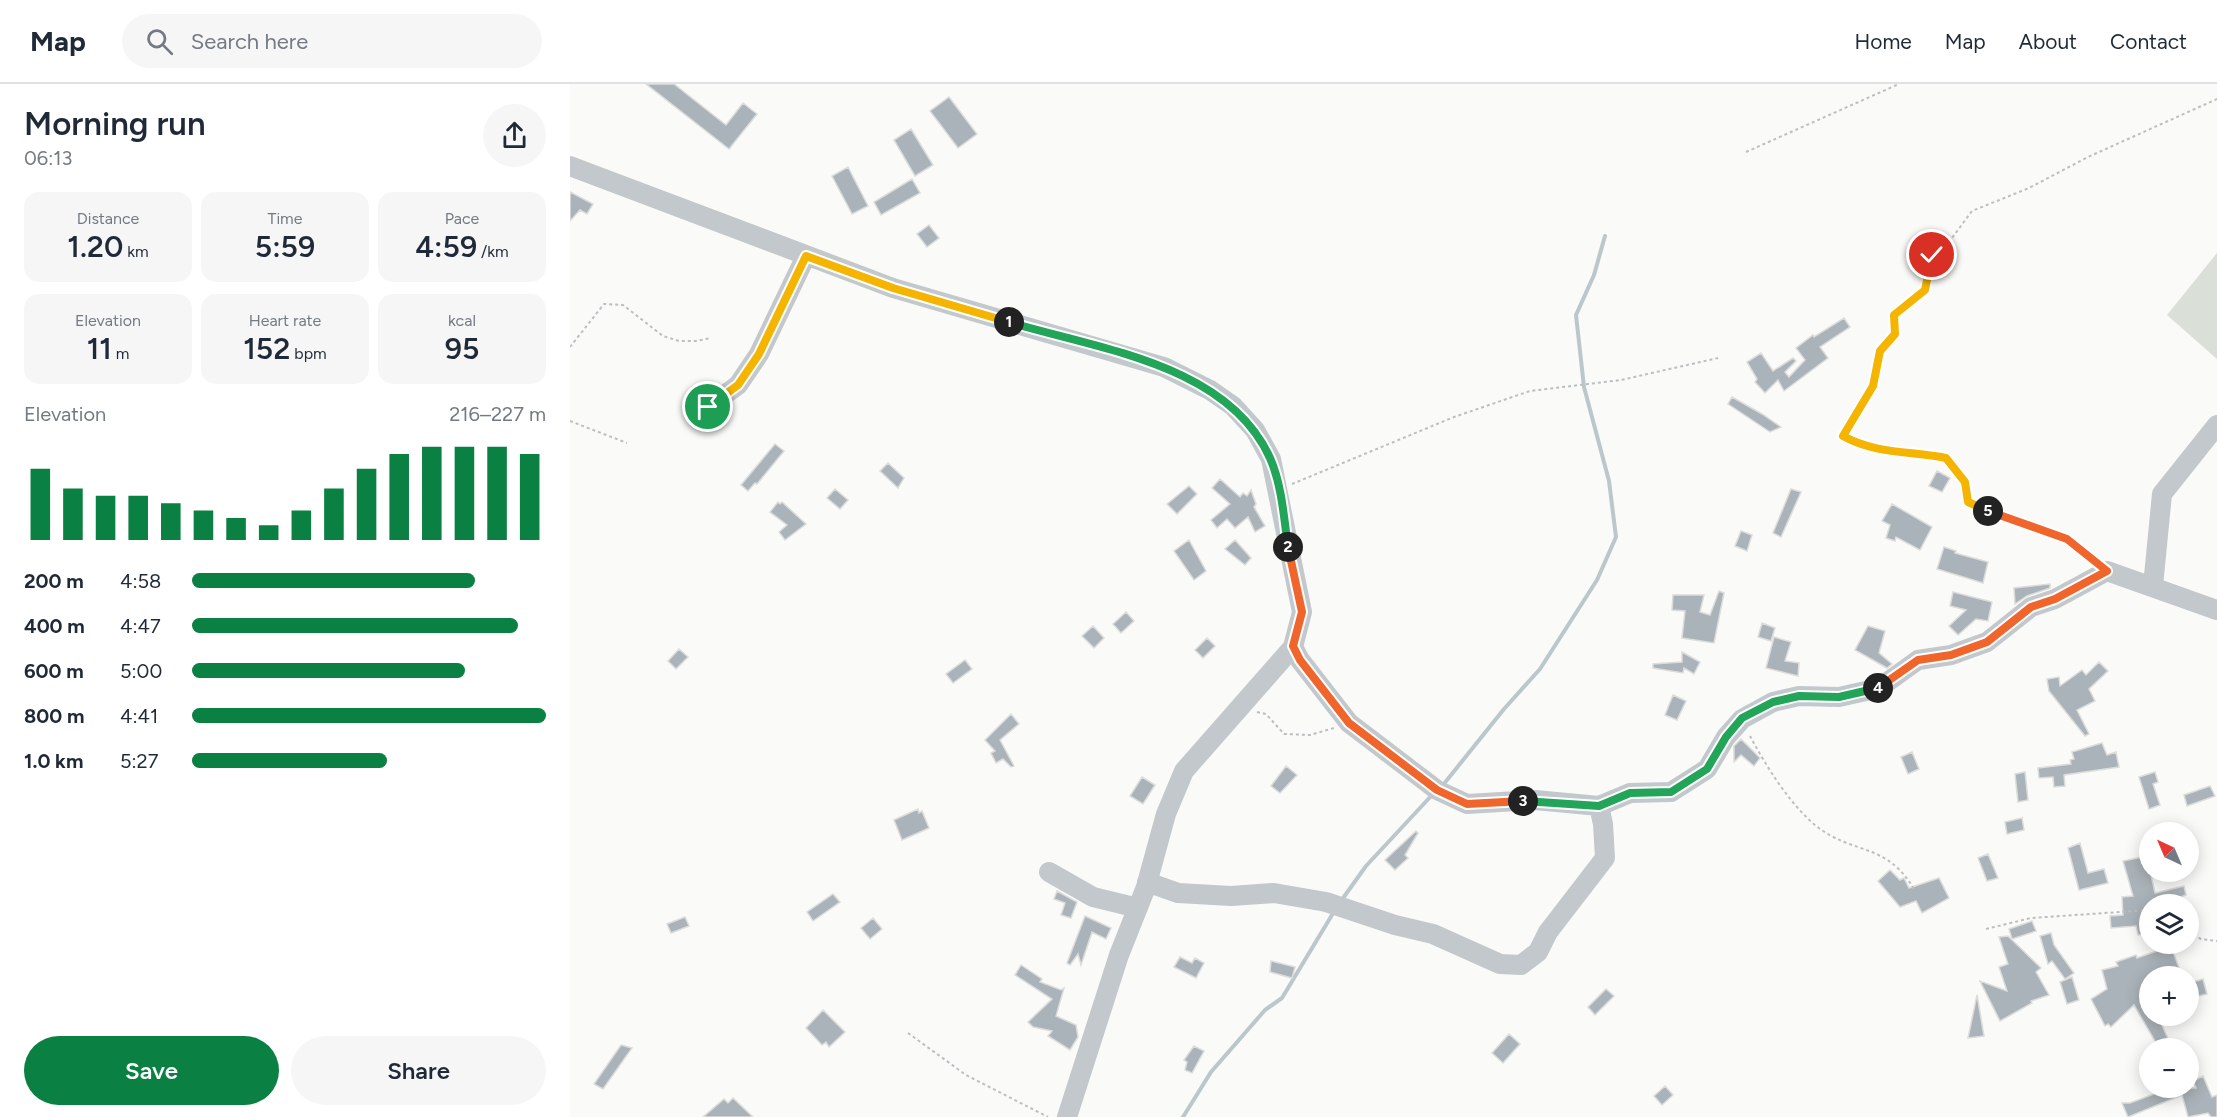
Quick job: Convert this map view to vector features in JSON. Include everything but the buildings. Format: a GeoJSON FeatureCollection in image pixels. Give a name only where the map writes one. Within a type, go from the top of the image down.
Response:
{"type":"FeatureCollection","features":[{"type":"Feature","properties":{"kind":"street"},"geometry":{"type":"LineString","coordinates":[[570,166],[893,288],[1164,367],[1192,380],[1233,406],[1256,430],[1271,459],[1294,582],[1302,612],[1293,646],[1184,771],[1166,813],[1147,882],[1119,955],[1067,1117]]}},
{"type":"Feature","properties":{"kind":"street"},"geometry":{"type":"LineString","coordinates":[[708,407],[738,385],[759,354],[806,256]]}},
{"type":"Feature","properties":{"kind":"street"},"geometry":{"type":"LineString","coordinates":[[2153,586],[2162,494],[2217,425]]}},
{"type":"Feature","properties":{"kind":"street"},"geometry":{"type":"LineString","coordinates":[[1293,646],[1300,660],[1349,723],[1437,790],[1467,804],[1535,800],[1599,806],[1630,793],[1671,792],[1707,769],[1726,737],[1742,718],[1773,702],[1799,696],[1839,697],[1879,688],[1918,660],[1951,655],[1987,642],[2031,607],[2055,599],[2107,571],[2217,610]]}},
{"type":"Feature","properties":{"kind":"street"},"geometry":{"type":"LineString","coordinates":[[1147,882],[1178,893],[1232,896],[1274,893],[1326,902],[1395,925],[1433,934],[1500,964],[1521,965],[1538,952],[1548,932],[1605,858],[1603,824],[1599,806]]}},
{"type":"Feature","properties":{"kind":"street"},"geometry":{"type":"LineString","coordinates":[[1049,872],[1093,897],[1138,908]]}},
{"type":"Feature","properties":{"kind":"path"},"geometry":{"type":"LineString","coordinates":[[1746,152],[1899,84]]}},
{"type":"Feature","properties":{"kind":"path"},"geometry":{"type":"LineString","coordinates":[[2107,571],[2067,539],[1968,502],[1965,482],[1946,458],[1914,452],[1888,452],[1843,436],[1873,386],[1880,351],[1895,334],[1894,315],[1925,290],[1932,255],[1949,242],[1972,211],[2029,188],[2088,157],[2217,99]]}},
{"type":"Feature","properties":{"kind":"path"},"geometry":{"type":"LineString","coordinates":[[570,347],[604,304],[623,305],[663,336],[679,341],[711,338]]}},
{"type":"Feature","properties":{"kind":"path"},"geometry":{"type":"LineString","coordinates":[[1278,490],[1454,417],[1530,391],[1621,380],[1718,358]]}},
{"type":"Feature","properties":{"kind":"path"},"geometry":{"type":"LineString","coordinates":[[570,421],[627,443]]}},
{"type":"Feature","properties":{"kind":"path"},"geometry":{"type":"LineString","coordinates":[[1240,708],[1266,714],[1284,734],[1310,735],[1349,723]]}},
{"type":"Feature","properties":{"kind":"path"},"geometry":{"type":"LineString","coordinates":[[1736,725],[1750,735],[1780,783],[1814,824],[1829,834],[1891,860],[1905,873],[1915,891]]}},
{"type":"Feature","properties":{"kind":"path"},"geometry":{"type":"LineString","coordinates":[[1986,929],[2031,918],[2139,910]]}},
{"type":"Feature","properties":{"kind":"path"},"geometry":{"type":"LineString","coordinates":[[2199,938],[2217,941]]}},
{"type":"Feature","properties":{"kind":"path"},"geometry":{"type":"LineString","coordinates":[[908,1033],[966,1075],[1048,1117]]}},
{"type":"Feature","properties":{"kind":"shaded area"},"geometry":{"type":"Polygon","coordinates":[[[2217,253],[2217,359],[2167,315],[2217,253]]]}},
{"type":"Feature","properties":{"kind":"waterway"},"geometry":{"type":"LineString","coordinates":[[1443,785],[1504,709],[1540,669],[1597,580],[1616,537],[1609,481],[1584,387],[1576,315],[1594,275],[1605,236]]}},
{"type":"Feature","properties":{"kind":"waterway"},"geometry":{"type":"LineString","coordinates":[[1341,901],[1366,866],[1433,794]]}},
{"type":"Feature","properties":{"kind":"waterway"},"geometry":{"type":"LineString","coordinates":[[1183,1117],[1211,1072],[1265,1010],[1282,998],[1335,910]]}},
{"type":"Feature","properties":{"kind":"route"},"geometry":{"type":"LineString","coordinates":[[708,407],[738,385],[759,354],[806,256],[893,288],[1164,367],[1210,390],[1233,406],[1256,430],[1271,459],[1277,478],[1294,582],[1302,612],[1293,646],[1300,660],[1349,723],[1437,790],[1467,804],[1535,800],[1599,806],[1630,793],[1671,792],[1707,769],[1721,749],[1726,737],[1742,718],[1773,702],[1799,696],[1839,697],[1879,688],[1918,660],[1951,655],[1987,642],[2031,607],[2055,599],[2107,571],[2067,539],[1968,502],[1965,482],[1946,458],[1914,452],[1888,452],[1843,436],[1873,386],[1880,351],[1895,334],[1894,315],[1925,290],[1932,255]]}}]}
